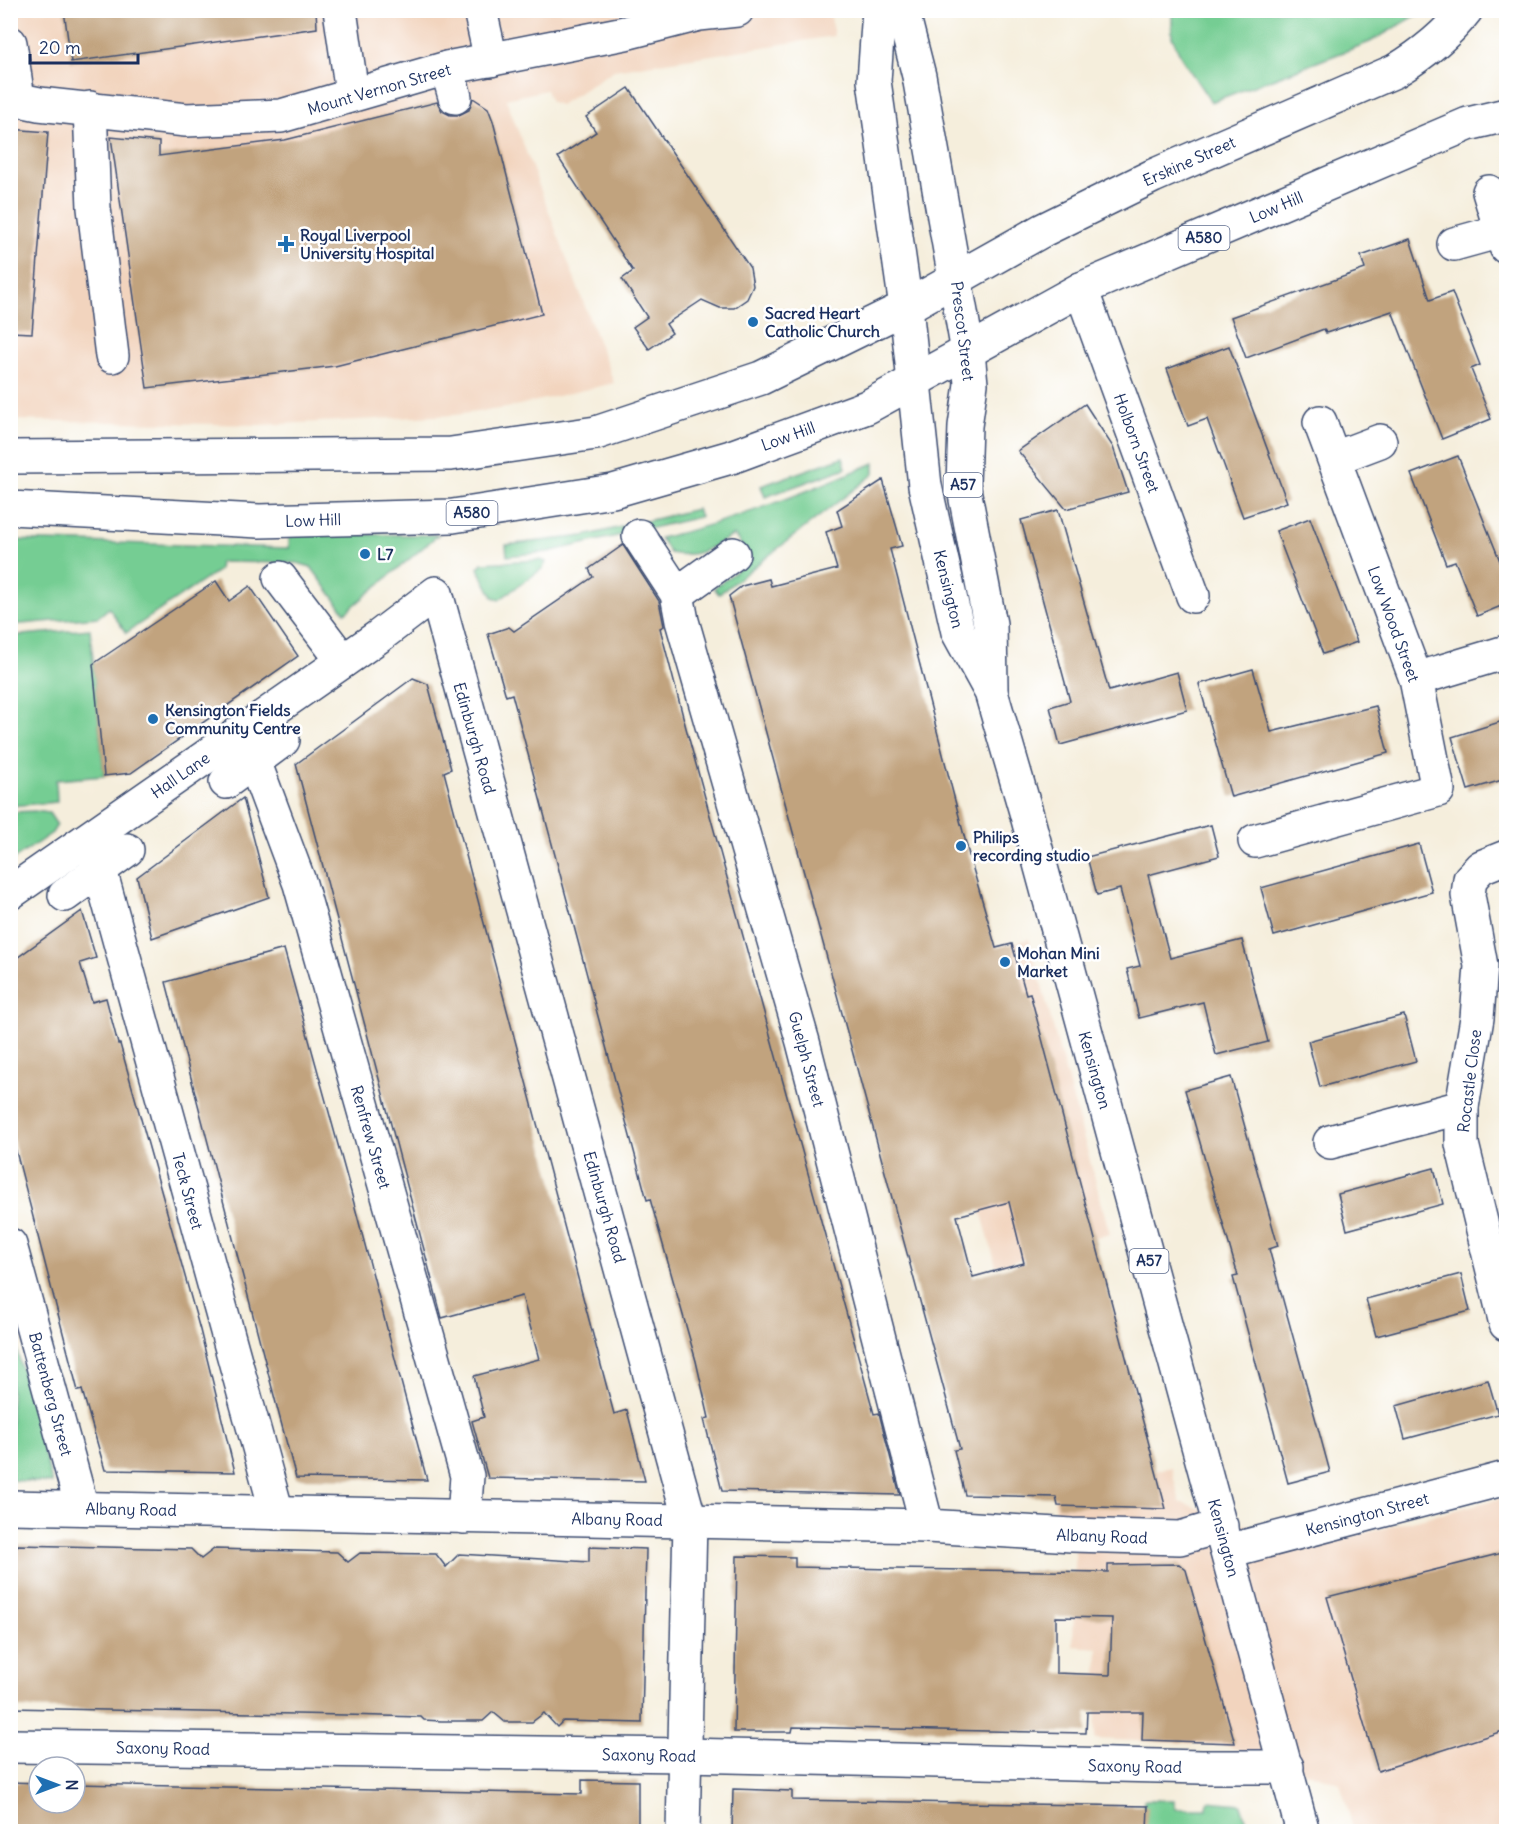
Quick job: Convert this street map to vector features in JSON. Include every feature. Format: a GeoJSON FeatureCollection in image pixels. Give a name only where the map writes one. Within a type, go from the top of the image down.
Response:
{"type":"FeatureCollection","features":[{"type":"Feature","properties":{"kind":"main road"},"geometry":{"type":"LineString","coordinates":[[340,10],[352,93]]}},
{"type":"Feature","properties":{"kind":"main road"},"geometry":{"type":"LineString","coordinates":[[480,10],[491,60]]}},
{"type":"Feature","properties":{"kind":"main road","name":"Mount Vernon Street"},"geometry":{"type":"LineString","coordinates":[[10,43],[14,98],[39,104],[186,120],[245,119],[281,116],[312,109],[352,93],[451,82],[491,60],[596,24],[737,10]]}},
{"type":"Feature","properties":{"kind":"main road","name":"A57"},"geometry":{"type":"LineString","coordinates":[[879,10],[874,81],[906,307]]}},
{"type":"Feature","properties":{"kind":"main road","name":"Prescot Street"},"geometry":{"type":"LineString","coordinates":[[896,10],[905,21],[919,76],[968,352],[971,384],[964,426],[963,484],[990,624],[991,692]]}},
{"type":"Feature","properties":{"kind":"main road","name":"Erskine Street"},"geometry":{"type":"LineString","coordinates":[[906,307],[956,277],[1153,176],[1395,71],[1424,53],[1450,31],[1466,10]]}},
{"type":"Feature","properties":{"kind":"main road"},"geometry":{"type":"LineString","coordinates":[[90,108],[94,208],[112,356]]}},
{"type":"Feature","properties":{"kind":"main road","name":"Low Hill"},"geometry":{"type":"LineString","coordinates":[[10,507],[259,521],[453,516],[613,490],[743,453],[867,407],[913,384],[1081,290],[1468,124],[1506,115]]}},
{"type":"Feature","properties":{"kind":"main road"},"geometry":{"type":"LineString","coordinates":[[1454,244],[1504,239],[1489,192]]}},
{"type":"Feature","properties":{"kind":"main road","name":"Holborn Street"},"geometry":{"type":"LineString","coordinates":[[1081,290],[1193,596]]}},
{"type":"Feature","properties":{"kind":"main road"},"geometry":{"type":"LineString","coordinates":[[10,457],[451,454],[596,433],[761,378],[906,307]]}},
{"type":"Feature","properties":{"kind":"main road","name":"Kensington"},"geometry":{"type":"LineString","coordinates":[[906,307],[924,486],[958,632],[991,692],[1303,1832]]}},
{"type":"Feature","properties":{"kind":"main road","name":"Low Wood Street"},"geometry":{"type":"LineString","coordinates":[[1255,841],[1438,790],[1416,680],[1320,422]]}},
{"type":"Feature","properties":{"kind":"main road"},"geometry":{"type":"LineString","coordinates":[[1339,473],[1380,441]]}},
{"type":"Feature","properties":{"kind":"main road","name":"Guelph Street"},"geometry":{"type":"LineString","coordinates":[[639,536],[677,594],[685,632],[803,1042],[927,1526]]}},
{"type":"Feature","properties":{"kind":"main road"},"geometry":{"type":"LineString","coordinates":[[677,594],[733,554]]}},
{"type":"Feature","properties":{"kind":"main road"},"geometry":{"type":"LineString","coordinates":[[280,578],[343,661]]}},
{"type":"Feature","properties":{"kind":"main road","name":"Hall Lane"},"geometry":{"type":"LineString","coordinates":[[10,893],[343,661],[436,593]]}},
{"type":"Feature","properties":{"kind":"main road","name":"Edinburgh Road"},"geometry":{"type":"LineString","coordinates":[[436,593],[690,1521],[683,1832]]}},
{"type":"Feature","properties":{"kind":"main road"},"geometry":{"type":"LineString","coordinates":[[1416,680],[1506,652]]}},
{"type":"Feature","properties":{"kind":"main road","name":"Renfrew Street"},"geometry":{"type":"LineString","coordinates":[[237,734],[255,761],[300,884],[467,1476],[464,1516]]}},
{"type":"Feature","properties":{"kind":"main road"},"geometry":{"type":"LineString","coordinates":[[226,782],[283,740]]}},
{"type":"Feature","properties":{"kind":"main road","name":"Teck Street"},"geometry":{"type":"LineString","coordinates":[[84,842],[95,856],[100,870],[277,1513]]}},
{"type":"Feature","properties":{"kind":"main road"},"geometry":{"type":"LineString","coordinates":[[65,895],[127,850]]}},
{"type":"Feature","properties":{"kind":"main road","name":"Rocastle Close"},"geometry":{"type":"LineString","coordinates":[[1506,856],[1481,867],[1470,879],[1468,895],[1481,966],[1477,1018],[1462,1107],[1462,1144],[1500,1269],[1506,1324]]}},
{"type":"Feature","properties":{"kind":"main road"},"geometry":{"type":"LineString","coordinates":[[1330,1142],[1462,1107]]}},
{"type":"Feature","properties":{"kind":"main road","name":"Battenberg Street"},"geometry":{"type":"LineString","coordinates":[[10,1245],[82,1508]]}},
{"type":"Feature","properties":{"kind":"main road","name":"Kensington Street"},"geometry":{"type":"LineString","coordinates":[[1224,1539],[1506,1478]]}},
{"type":"Feature","properties":{"kind":"main road","name":"Albany Road"},"geometry":{"type":"LineString","coordinates":[[10,1507],[927,1526],[1072,1535],[1224,1539]]}},
{"type":"Feature","properties":{"kind":"main road","name":"Saxony Road"},"geometry":{"type":"LineString","coordinates":[[10,1746],[685,1755],[1287,1767]]}},
{"type":"Feature","properties":{"kind":"shaded area","name":"Royal Liverpool University Hospital"},"geometry":{"type":"Polygon","coordinates":[[[11,11],[830,11],[834,36],[614,70],[560,105],[551,102],[546,90],[506,99],[614,383],[506,408],[455,415],[260,425],[11,420],[11,11]]]}},
{"type":"Feature","properties":{"kind":"shaded area"},"geometry":{"type":"Polygon","coordinates":[[[1029,939],[1110,1234],[996,1266],[916,969],[1029,939]]]}},
{"type":"Feature","properties":{"kind":"shaded area"},"geometry":{"type":"Polygon","coordinates":[[[1171,1467],[1180,1502],[1310,1547],[1506,1497],[1506,1831],[1354,1831],[1340,1783],[1224,1745],[1095,1739],[1098,1648],[1073,1646],[1076,1516],[1055,1515],[1054,1489],[1088,1489],[1171,1467]]]}},
{"type":"Feature","properties":{"kind":"green space"},"geometry":{"type":"Polygon","coordinates":[[[1172,10],[1424,11],[1370,42],[1211,102],[1182,59],[1172,37],[1172,10]]]}},
{"type":"Feature","properties":{"kind":"green space"},"geometry":{"type":"Polygon","coordinates":[[[843,457],[846,468],[765,497],[761,486],[843,457]]]}},
{"type":"Feature","properties":{"kind":"green space"},"geometry":{"type":"Polygon","coordinates":[[[874,463],[874,474],[719,594],[714,588],[752,559],[734,535],[704,551],[688,554],[670,553],[660,538],[768,505],[874,463]]]}},
{"type":"Feature","properties":{"kind":"green space"},"geometry":{"type":"Polygon","coordinates":[[[697,509],[700,517],[548,552],[507,556],[506,545],[584,536],[697,509]]]}},
{"type":"Feature","properties":{"kind":"green space"},"geometry":{"type":"Polygon","coordinates":[[[289,534],[438,535],[345,613],[311,567],[297,563],[220,562],[219,570],[126,633],[109,608],[98,617],[11,625],[11,540],[289,548],[289,534]]]}},
{"type":"Feature","properties":{"kind":"green space"},"geometry":{"type":"Polygon","coordinates":[[[540,560],[546,562],[543,568],[499,600],[493,597],[478,568],[482,563],[540,560]]]}},
{"type":"Feature","properties":{"kind":"green space"},"geometry":{"type":"Polygon","coordinates":[[[90,629],[104,776],[56,780],[57,802],[11,806],[11,636],[90,629]]]}},
{"type":"Feature","properties":{"kind":"green space"},"geometry":{"type":"Polygon","coordinates":[[[11,812],[49,813],[57,825],[52,833],[11,861],[11,812]]]}},
{"type":"Feature","properties":{"kind":"green space"},"geometry":{"type":"Polygon","coordinates":[[[11,1328],[52,1483],[11,1480],[11,1328]]]}},
{"type":"Feature","properties":{"kind":"green space"},"geometry":{"type":"Polygon","coordinates":[[[1144,1800],[1174,1800],[1175,1809],[1207,1809],[1208,1801],[1241,1804],[1248,1831],[1142,1832],[1144,1800]]]}},
{"type":"Feature","properties":{"kind":"building"},"geometry":{"type":"Polygon","coordinates":[[[64,10],[316,10],[317,28],[71,62],[64,10]]]}},
{"type":"Feature","properties":{"kind":"building"},"geometry":{"type":"Polygon","coordinates":[[[629,88],[750,268],[753,286],[747,299],[734,308],[720,308],[702,300],[666,324],[672,333],[649,349],[633,327],[647,317],[622,279],[633,271],[558,157],[596,132],[586,117],[629,88]]]}},
{"type":"Feature","properties":{"kind":"building"},"geometry":{"type":"Polygon","coordinates":[[[473,98],[488,108],[493,121],[542,314],[335,366],[147,388],[111,137],[159,142],[159,156],[285,140],[437,102],[442,111],[450,115],[459,115],[469,110],[473,98]]]}},
{"type":"Feature","properties":{"kind":"building"},"geometry":{"type":"Polygon","coordinates":[[[10,129],[48,132],[32,333],[10,332],[10,129]]]}},
{"type":"Feature","properties":{"kind":"building"},"geometry":{"type":"Polygon","coordinates":[[[1410,239],[1430,300],[1452,292],[1480,365],[1471,369],[1491,419],[1442,439],[1392,311],[1326,333],[1324,329],[1246,358],[1231,317],[1365,269],[1361,256],[1410,239]]]}},
{"type":"Feature","properties":{"kind":"building"},"geometry":{"type":"Polygon","coordinates":[[[1229,346],[1287,502],[1243,517],[1207,419],[1188,426],[1167,369],[1229,346]]]}},
{"type":"Feature","properties":{"kind":"building"},"geometry":{"type":"Polygon","coordinates":[[[1085,404],[1113,447],[1128,492],[1066,509],[1018,451],[1085,404]]]}},
{"type":"Feature","properties":{"kind":"building"},"geometry":{"type":"Polygon","coordinates":[[[1458,456],[1506,576],[1506,604],[1477,616],[1455,561],[1446,564],[1411,474],[1458,456]]]}},
{"type":"Feature","properties":{"kind":"building"},"geometry":{"type":"Polygon","coordinates":[[[883,480],[902,546],[890,549],[969,855],[996,948],[1012,944],[1026,994],[1030,993],[1166,1509],[1058,1506],[1056,1497],[965,1495],[954,1450],[960,1449],[729,596],[742,586],[769,579],[771,586],[837,569],[826,532],[842,526],[837,510],[883,480]],[[1009,1202],[957,1216],[973,1277],[1024,1263],[1009,1202]]]}},
{"type":"Feature","properties":{"kind":"building"},"geometry":{"type":"Polygon","coordinates":[[[1058,510],[1109,691],[1177,672],[1187,710],[1060,745],[1050,707],[1070,701],[1021,520],[1058,510]]]}},
{"type":"Feature","properties":{"kind":"building"},"geometry":{"type":"Polygon","coordinates":[[[1310,518],[1357,642],[1323,654],[1276,531],[1310,518]]]}},
{"type":"Feature","properties":{"kind":"building"},"geometry":{"type":"Polygon","coordinates":[[[623,545],[659,601],[664,626],[660,628],[686,728],[874,1414],[879,1413],[900,1495],[722,1491],[704,1419],[709,1418],[696,1361],[650,1199],[647,1200],[512,694],[506,696],[488,634],[509,627],[514,631],[593,577],[589,569],[623,545]]]}},
{"type":"Feature","properties":{"kind":"building","name":"Kensington Fields Community Centre"},"geometry":{"type":"Polygon","coordinates":[[[216,581],[229,601],[250,586],[298,656],[131,773],[104,776],[93,664],[216,581]]]}},
{"type":"Feature","properties":{"kind":"building"},"geometry":{"type":"Polygon","coordinates":[[[1253,669],[1271,732],[1376,706],[1388,753],[1231,797],[1199,684],[1253,669]]]}},
{"type":"Feature","properties":{"kind":"building"},"geometry":{"type":"Polygon","coordinates":[[[413,678],[428,684],[451,769],[444,772],[614,1414],[627,1410],[645,1481],[488,1478],[472,1421],[484,1417],[474,1376],[539,1359],[522,1296],[442,1318],[296,764],[413,678]]]}},
{"type":"Feature","properties":{"kind":"building"},"geometry":{"type":"Polygon","coordinates":[[[1506,720],[1506,779],[1468,790],[1452,737],[1506,720]]]}},
{"type":"Feature","properties":{"kind":"building"},"geometry":{"type":"Polygon","coordinates":[[[243,798],[269,897],[152,938],[137,877],[243,798]]]}},
{"type":"Feature","properties":{"kind":"building"},"geometry":{"type":"Polygon","coordinates":[[[1211,825],[1219,856],[1148,875],[1170,958],[1242,940],[1268,1042],[1216,1055],[1203,1002],[1139,1018],[1127,969],[1140,966],[1120,889],[1097,895],[1087,857],[1211,825]]]}},
{"type":"Feature","properties":{"kind":"building"},"geometry":{"type":"Polygon","coordinates":[[[1419,844],[1432,892],[1274,936],[1261,888],[1419,844]]]}},
{"type":"Feature","properties":{"kind":"building"},"geometry":{"type":"Polygon","coordinates":[[[82,911],[96,958],[80,963],[92,1002],[106,998],[200,1330],[235,1472],[105,1470],[82,1390],[78,1391],[10,1128],[10,963],[82,911]]]}},
{"type":"Feature","properties":{"kind":"building"},"geometry":{"type":"Polygon","coordinates":[[[284,949],[427,1480],[296,1478],[166,982],[284,949]]]}},
{"type":"Feature","properties":{"kind":"building"},"geometry":{"type":"Polygon","coordinates":[[[1404,1015],[1416,1061],[1320,1087],[1308,1041],[1404,1015]]]}},
{"type":"Feature","properties":{"kind":"building"},"geometry":{"type":"Polygon","coordinates":[[[1231,1077],[1278,1246],[1269,1249],[1330,1472],[1288,1483],[1233,1277],[1238,1276],[1185,1090],[1231,1077]]]}},
{"type":"Feature","properties":{"kind":"building"},"geometry":{"type":"Polygon","coordinates":[[[1434,1168],[1443,1204],[1347,1230],[1338,1194],[1434,1168]]]}},
{"type":"Feature","properties":{"kind":"building"},"geometry":{"type":"Polygon","coordinates":[[[1461,1274],[1470,1311],[1376,1336],[1366,1299],[1461,1274]]]}},
{"type":"Feature","properties":{"kind":"building"},"geometry":{"type":"Polygon","coordinates":[[[1488,1380],[1498,1414],[1405,1439],[1396,1406],[1488,1380]]]}},
{"type":"Feature","properties":{"kind":"building"},"geometry":{"type":"Polygon","coordinates":[[[18,1545],[191,1549],[201,1559],[214,1549],[337,1552],[348,1562],[360,1553],[436,1554],[446,1567],[459,1554],[589,1562],[589,1547],[646,1549],[642,1723],[563,1721],[557,1727],[544,1713],[532,1722],[505,1722],[493,1712],[483,1721],[441,1721],[424,1720],[421,1717],[10,1708],[10,1555],[18,1545]]]}},
{"type":"Feature","properties":{"kind":"building"},"geometry":{"type":"Polygon","coordinates":[[[1506,1552],[1506,1730],[1378,1771],[1327,1597],[1506,1552]]]}},
{"type":"Feature","properties":{"kind":"building"},"geometry":{"type":"Polygon","coordinates":[[[737,1556],[795,1557],[795,1567],[893,1569],[1108,1572],[1108,1565],[1179,1564],[1186,1570],[1235,1743],[1142,1740],[1143,1712],[1087,1712],[1086,1733],[793,1727],[792,1732],[734,1732],[737,1556]],[[1056,1617],[1056,1673],[1110,1675],[1112,1618],[1056,1617]]]}},
{"type":"Feature","properties":{"kind":"building"},"geometry":{"type":"Polygon","coordinates":[[[582,1780],[638,1781],[638,1832],[10,1832],[10,1782],[27,1783],[27,1815],[87,1815],[87,1784],[582,1794],[582,1780]]]}},
{"type":"Feature","properties":{"kind":"building"},"geometry":{"type":"Polygon","coordinates":[[[733,1789],[792,1791],[792,1800],[1148,1806],[1147,1832],[732,1832],[733,1789]]]}},
{"type":"Feature","properties":{"kind":"place","name":"Royal Liverpool University Hospital"},"geometry":{"type":"Point","coordinates":[286,244]}},
{"type":"Feature","properties":{"kind":"place","name":"Sacred Heart Catholic Church"},"geometry":{"type":"Point","coordinates":[753,322]}},
{"type":"Feature","properties":{"kind":"place","name":"L7"},"geometry":{"type":"Point","coordinates":[365,554]}},
{"type":"Feature","properties":{"kind":"place","name":"Kensington Fields Community Centre"},"geometry":{"type":"Point","coordinates":[153,719]}},
{"type":"Feature","properties":{"kind":"place","name":"Philips recording studio"},"geometry":{"type":"Point","coordinates":[961,846]}},
{"type":"Feature","properties":{"kind":"place","name":"Mohan Mini Market"},"geometry":{"type":"Point","coordinates":[1005,962]}}]}
